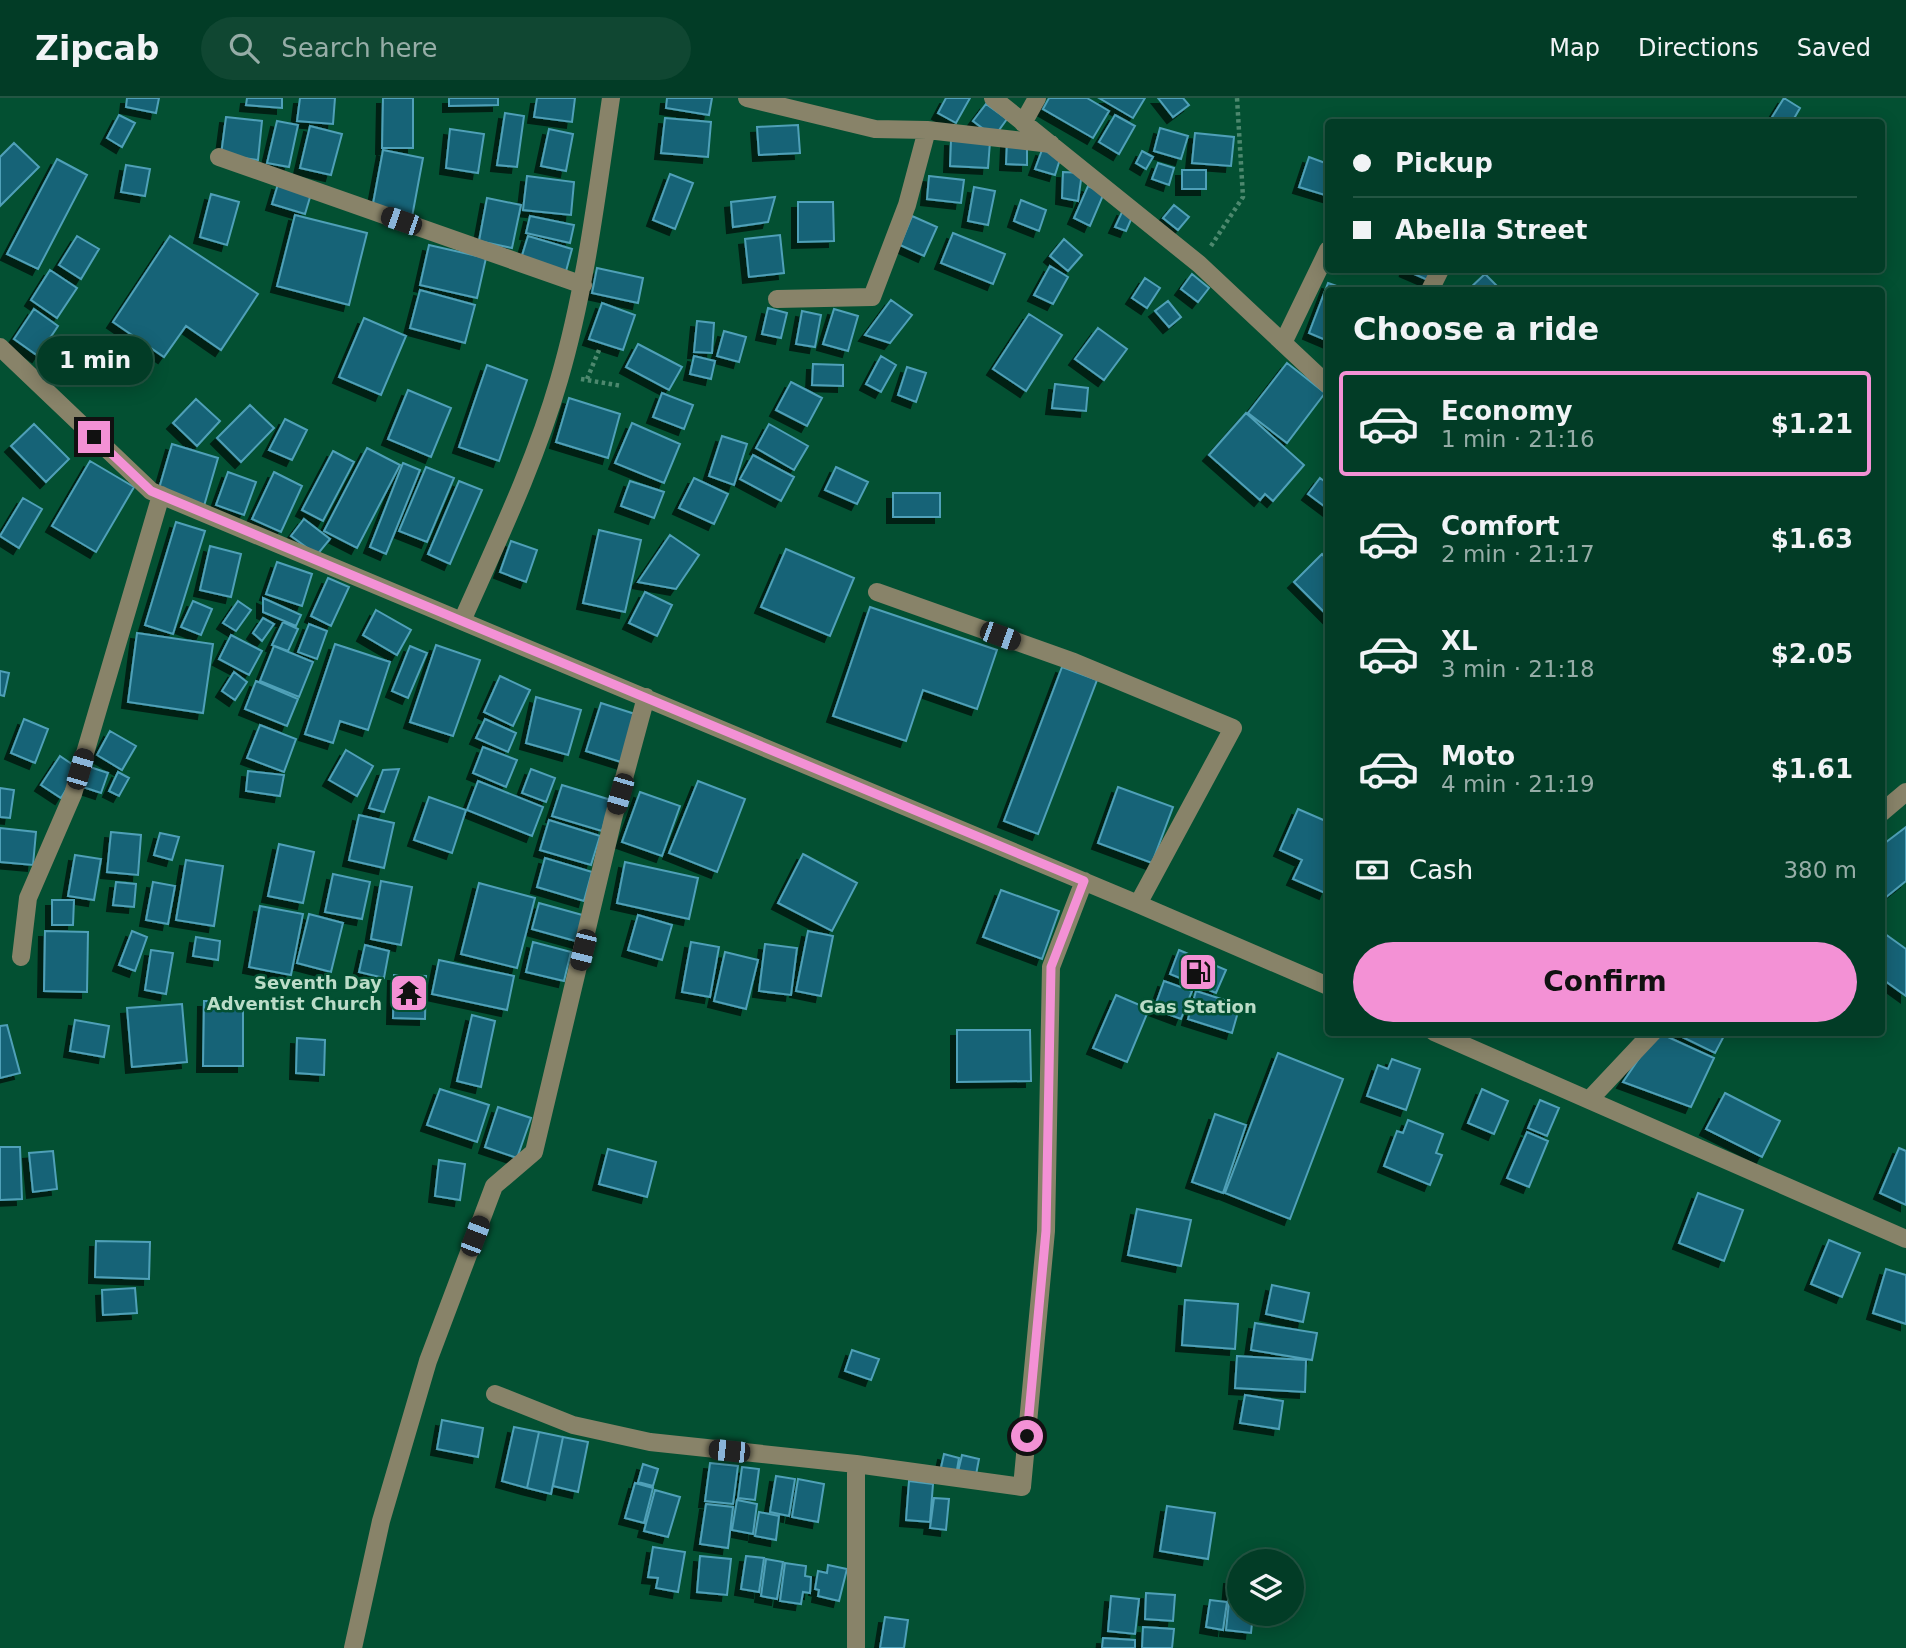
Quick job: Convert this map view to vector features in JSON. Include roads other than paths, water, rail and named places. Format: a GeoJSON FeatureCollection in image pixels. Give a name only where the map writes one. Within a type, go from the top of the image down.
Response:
{"type":"FeatureCollection","features":[{"type":"Feature","properties":{"kind":"street"},"geometry":{"type":"LineString","coordinates":[[462,621],[522,485],[559,380],[583,285],[611,98]]}},
{"type":"Feature","properties":{"kind":"street"},"geometry":{"type":"LineString","coordinates":[[747,98],[875,129],[927,130],[1051,144]]}},
{"type":"Feature","properties":{"kind":"street"},"geometry":{"type":"LineString","coordinates":[[993,98],[1199,264],[1325,382]]}},
{"type":"Feature","properties":{"kind":"street"},"geometry":{"type":"LineString","coordinates":[[1023,123],[1037,98]]}},
{"type":"Feature","properties":{"kind":"street"},"geometry":{"type":"LineString","coordinates":[[777,299],[872,297],[908,205],[927,130]]}},
{"type":"Feature","properties":{"kind":"street"},"geometry":{"type":"LineString","coordinates":[[219,157],[583,285]]}},
{"type":"Feature","properties":{"kind":"street"},"geometry":{"type":"LineString","coordinates":[[1283,343],[1325,256]]}},
{"type":"Feature","properties":{"kind":"street"},"geometry":{"type":"LineString","coordinates":[[0,346],[151,491],[1084,881],[1325,985]]}},
{"type":"Feature","properties":{"kind":"street"},"geometry":{"type":"LineString","coordinates":[[21,957],[29,898],[72,794],[161,495]]}},
{"type":"Feature","properties":{"kind":"street"},"geometry":{"type":"LineString","coordinates":[[877,592],[1074,662],[1233,728],[1138,904]]}},
{"type":"Feature","properties":{"kind":"street"},"geometry":{"type":"LineString","coordinates":[[353,1648],[381,1521],[428,1361],[494,1186],[534,1152],[613,819],[646,697]]}},
{"type":"Feature","properties":{"kind":"street"},"geometry":{"type":"LineString","coordinates":[[1885,810],[1906,793]]}},
{"type":"Feature","properties":{"kind":"street"},"geometry":{"type":"LineString","coordinates":[[495,1394],[573,1425],[650,1442],[856,1464],[1022,1487],[1046,1231],[1051,967],[1084,881]]}},
{"type":"Feature","properties":{"kind":"street"},"geometry":{"type":"LineString","coordinates":[[1443,1036],[1906,1239]]}},
{"type":"Feature","properties":{"kind":"street"},"geometry":{"type":"LineString","coordinates":[[1589,1100],[1649,1036]]}},
{"type":"Feature","properties":{"kind":"street"},"geometry":{"type":"LineString","coordinates":[[856,1464],[856,1648]]}},
{"type":"Feature","properties":{"kind":"place","name":"Gas Station"},"geometry":{"type":"Point","coordinates":[1198,972]}},
{"type":"Feature","properties":{"kind":"place","name":"Seventh Day Adventist Church"},"geometry":{"type":"Point","coordinates":[409,993]}}]}
